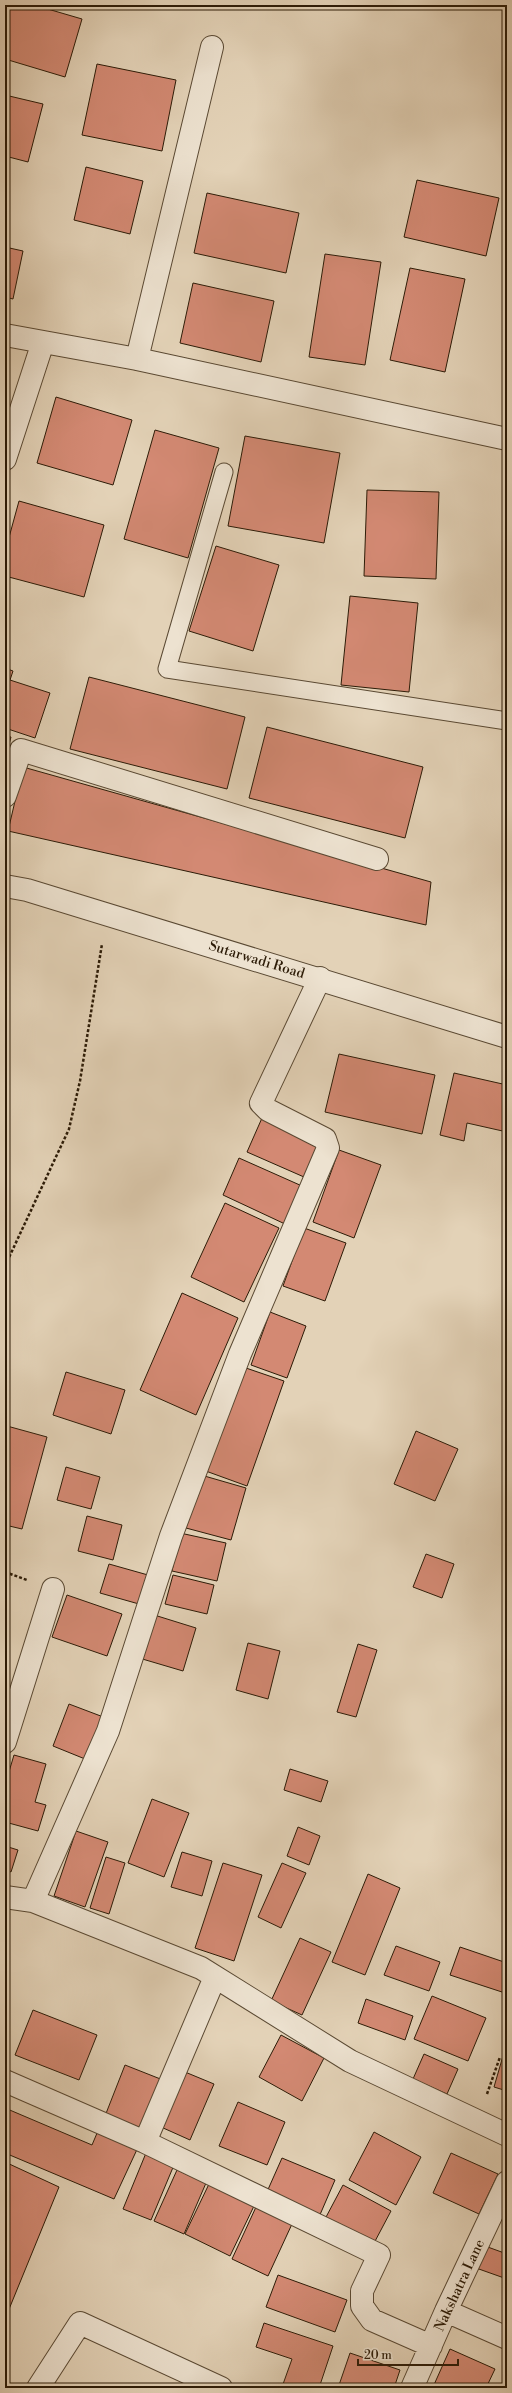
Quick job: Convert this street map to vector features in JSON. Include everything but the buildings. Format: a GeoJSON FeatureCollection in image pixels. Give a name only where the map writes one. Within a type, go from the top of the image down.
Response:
{"type":"FeatureCollection","features":[{"type":"Feature","properties":{"kind":"street"},"geometry":{"type":"LineString","coordinates":[[137,359],[212,47]]}},
{"type":"Feature","properties":{"kind":"street"},"geometry":{"type":"LineString","coordinates":[[5,334],[137,359],[507,439]]}},
{"type":"Feature","properties":{"kind":"street"},"geometry":{"type":"LineString","coordinates":[[5,459],[42,342]]}},
{"type":"Feature","properties":{"kind":"street"},"geometry":{"type":"LineString","coordinates":[[5,796],[21,750],[377,859]]}},
{"type":"Feature","properties":{"kind":"street","name":"Sutarwadi Road"},"geometry":{"type":"LineString","coordinates":[[5,886],[107,914],[320,978],[507,1037]]}},
{"type":"Feature","properties":{"kind":"street"},"geometry":{"type":"LineString","coordinates":[[33,1900],[108,1732],[171,1536],[240,1354],[328,1148],[324,1139],[268,1110],[261,1103],[320,978]]}},
{"type":"Feature","properties":{"kind":"street"},"geometry":{"type":"LineString","coordinates":[[5,1742],[53,1589]]}},
{"type":"Feature","properties":{"kind":"street"},"geometry":{"type":"LineString","coordinates":[[5,1897],[33,1900],[201,1968],[350,2061],[507,2135]]}},
{"type":"Feature","properties":{"kind":"street"},"geometry":{"type":"LineString","coordinates":[[145,2142],[215,1977]]}},
{"type":"Feature","properties":{"kind":"street"},"geometry":{"type":"LineString","coordinates":[[5,2081],[145,2142],[379,2255],[362,2291],[362,2306],[372,2320],[431,2346]]}},
{"type":"Feature","properties":{"kind":"street","name":"Nakshatra Lane"},"geometry":{"type":"LineString","coordinates":[[412,2388],[446,2311],[507,2182]]}},
{"type":"Feature","properties":{"kind":"street"},"geometry":{"type":"LineString","coordinates":[[446,2311],[507,2338]]}},
{"type":"Feature","properties":{"kind":"street"},"geometry":{"type":"LineString","coordinates":[[38,2388],[80,2323],[221,2388]]}},
{"type":"Feature","properties":{"kind":"lane"},"geometry":{"type":"LineString","coordinates":[[224,472],[167,669],[507,721]]}},
{"type":"Feature","properties":{"kind":"path"},"geometry":{"type":"LineString","coordinates":[[5,1266],[69,1129],[80,1081],[107,914]]}},
{"type":"Feature","properties":{"kind":"path"},"geometry":{"type":"LineString","coordinates":[[477,2120],[500,2057]]}}]}
